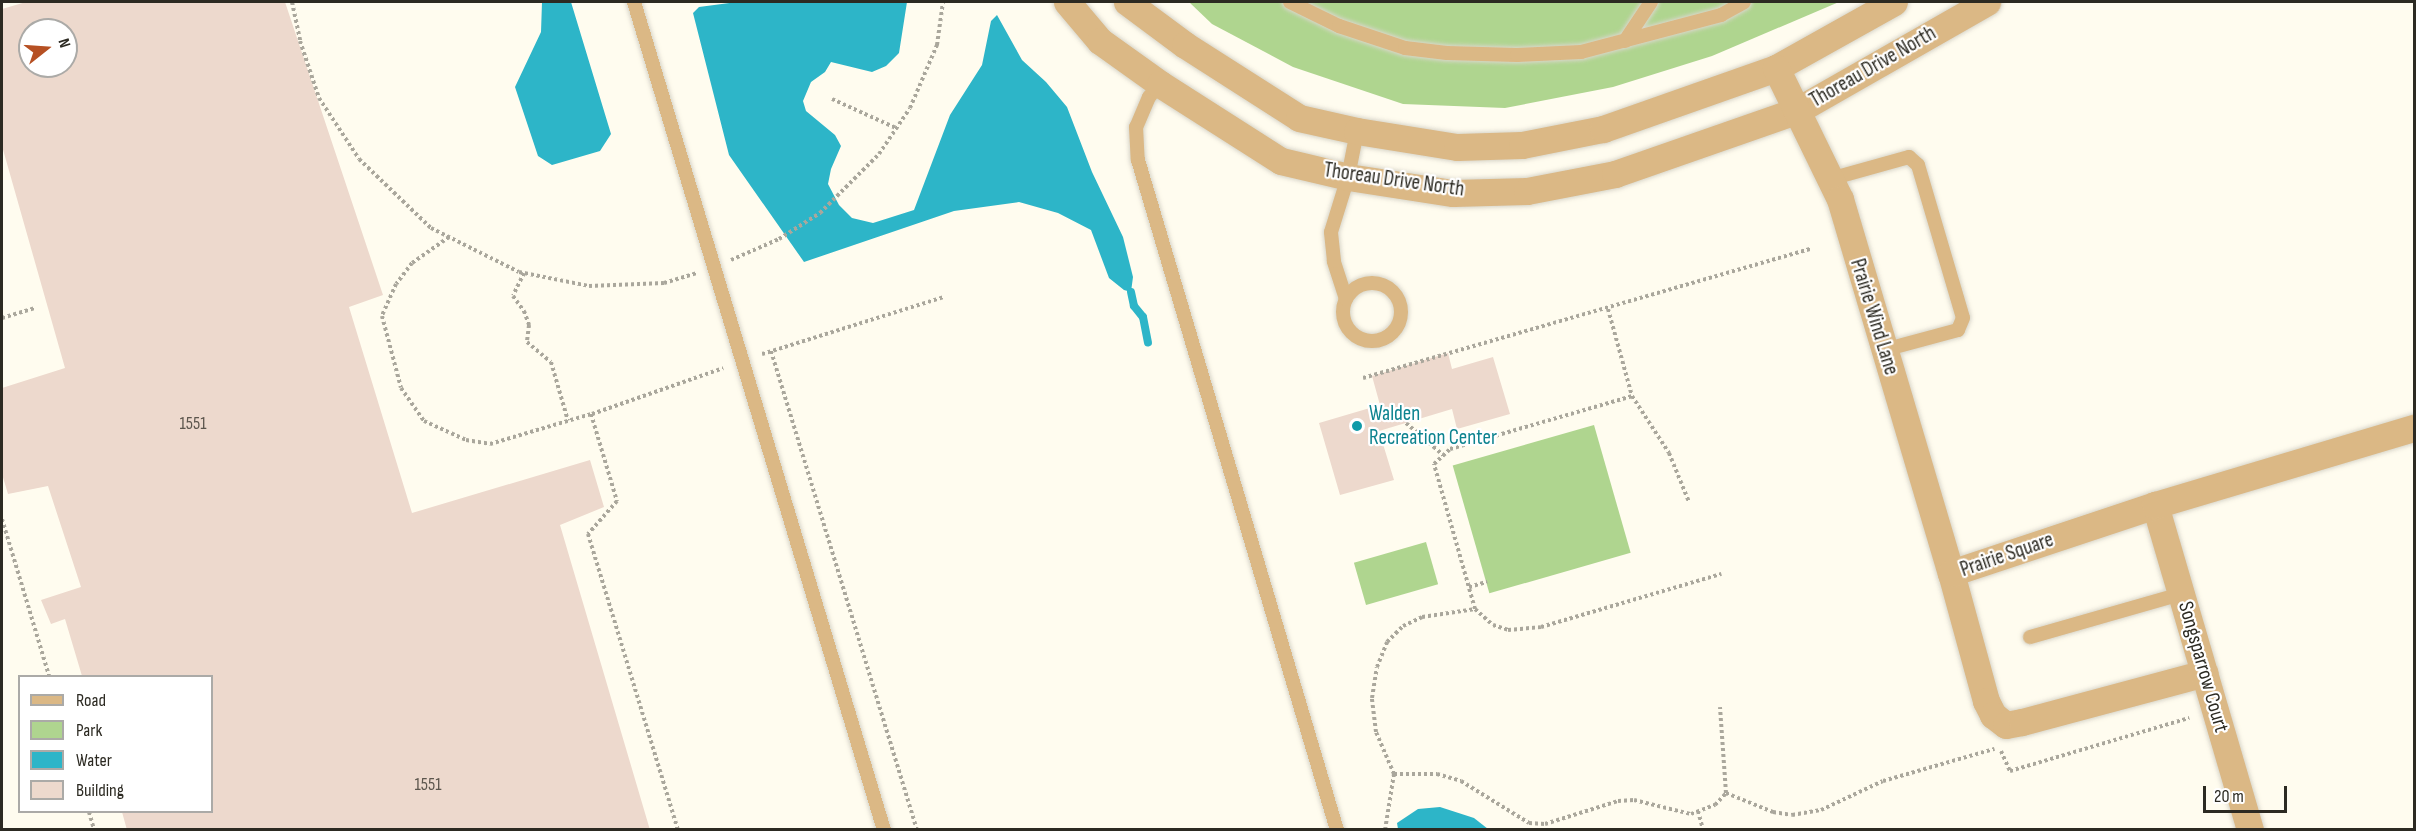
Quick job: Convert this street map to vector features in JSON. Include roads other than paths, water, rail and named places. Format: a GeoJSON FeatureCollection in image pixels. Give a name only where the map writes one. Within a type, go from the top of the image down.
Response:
{"type":"FeatureCollection","features":[{"type":"Feature","properties":{"kind":"street","name":"Thoreau Drive North"},"geometry":{"type":"LineString","coordinates":[[1067,2],[1100,41],[1160,84],[1281,161],[1348,177],[1453,193],[1527,191],[1615,174],[1796,111],[1987,2]]}},
{"type":"Feature","properties":{"kind":"street","name":"Thoreau Drive North"},"geometry":{"type":"LineString","coordinates":[[1127,2],[1185,45],[1247,82],[1299,118],[1357,131],[1457,147],[1522,145],[1603,129],[1776,68],[1894,2]]}},
{"type":"Feature","properties":{"kind":"street","name":"Prairie Wind Lane"},"geometry":{"type":"LineString","coordinates":[[1776,68],[1840,199],[1951,573]]}},
{"type":"Feature","properties":{"kind":"street","name":"Prairie Square"},"geometry":{"type":"LineString","coordinates":[[2205,673],[2006,725],[1994,715],[1986,701],[1951,573],[2155,505],[2415,428]]}},
{"type":"Feature","properties":{"kind":"street","name":"Songsparrow Court"},"geometry":{"type":"LineString","coordinates":[[2155,505],[2250,830]]}},
{"type":"Feature","properties":{"kind":"lane"},"geometry":{"type":"LineString","coordinates":[[634,2],[884,830]]}},
{"type":"Feature","properties":{"kind":"lane"},"geometry":{"type":"LineString","coordinates":[[1290,2],[1339,26],[1405,48],[1447,53],[1517,55],[1581,52],[1721,15],[1744,2]]}},
{"type":"Feature","properties":{"kind":"lane"},"geometry":{"type":"LineString","coordinates":[[1625,41],[1651,2]]}},
{"type":"Feature","properties":{"kind":"lane"},"geometry":{"type":"LineString","coordinates":[[1160,84],[1149,97],[1138,120],[1136,142],[1138,160],[1337,830]]}},
{"type":"Feature","properties":{"kind":"lane"},"geometry":{"type":"LineString","coordinates":[[1346,299],[1355,288],[1368,283],[1382,284],[1394,292],[1400,304],[1401,319],[1395,331],[1383,340],[1369,341],[1356,337],[1347,326],[1343,313],[1346,299],[1334,261],[1331,232],[1348,177],[1357,131]]}},
{"type":"Feature","properties":{"kind":"lane"},"geometry":{"type":"LineString","coordinates":[[1830,179],[1909,157],[1918,165],[1963,318],[1958,330],[1884,350]]}},
{"type":"Feature","properties":{"kind":"lane"},"geometry":{"type":"LineString","coordinates":[[2030,637],[2181,594]]}},
{"type":"Feature","properties":{"kind":"water"},"geometry":{"type":"Polygon","coordinates":[[[542,2],[571,2],[611,134],[600,151],[552,165],[538,156],[515,87],[541,32],[542,2]]]}},
{"type":"Feature","properties":{"kind":"water"},"geometry":{"type":"Polygon","coordinates":[[[737,2],[907,2],[899,53],[886,66],[872,72],[831,62],[825,72],[811,82],[803,101],[806,111],[835,135],[841,146],[831,169],[828,184],[839,205],[852,218],[873,223],[914,210],[950,115],[982,65],[991,21],[997,15],[1022,60],[1046,82],[1067,107],[1092,172],[1123,237],[1133,277],[1131,292],[1124,290],[1109,278],[1091,230],[1058,213],[1019,202],[954,211],[804,262],[729,155],[693,13],[699,7],[737,2]]]}},
{"type":"Feature","properties":{"kind":"water"},"geometry":{"type":"Polygon","coordinates":[[[1440,807],[1474,818],[1488,829],[1398,829],[1397,823],[1418,809],[1440,807]]]}},
{"type":"Feature","properties":{"kind":"waterway"},"geometry":{"type":"LineString","coordinates":[[1131,292],[1134,306],[1143,317],[1148,343]]}},
{"type":"Feature","properties":{"kind":"place","name":"Walden Recreation Center"},"geometry":{"type":"Point","coordinates":[1357,426]}}]}
